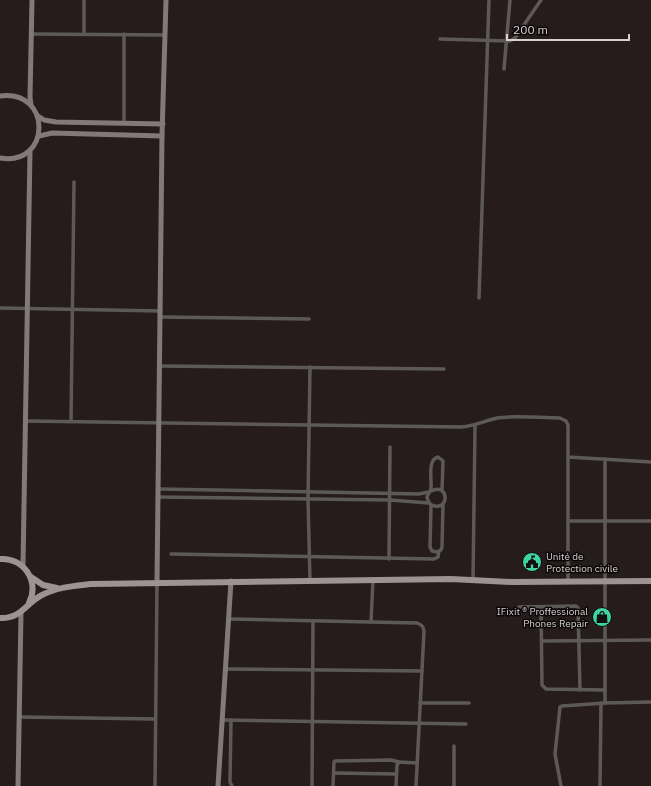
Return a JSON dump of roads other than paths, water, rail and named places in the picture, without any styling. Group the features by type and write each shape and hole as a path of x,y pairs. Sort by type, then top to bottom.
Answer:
{"main road":[{"path":"0,559 11,560 23,566 33,579 43,585 60,588"},
{"path":"27,606 31,599 33,590 29,574"},
{"path":"0,618 8,618 21,612 42,594 60,588 91,584 444,579 512,582 651,581"}],"street":[{"path":"31,105 32,0"},
{"path":"84,0 84,34"},
{"path":"154,786 160,423 162,136 166,0"},
{"path":"479,298 489,0"},
{"path":"504,69 510,0"},
{"path":"440,39 506,42 512,40 542,0"},
{"path":"31,34 165,35"},
{"path":"124,34 124,123"},
{"path":"0,96 17,96 25,100 31,105 38,116 40,129 39,136 30,150 15,158 0,158"},
{"path":"38,116 44,120 56,122 163,124"},
{"path":"39,136 52,133 162,136"},
{"path":"23,566 30,150"},
{"path":"71,422 74,182"},
{"path":"0,308 72,309 309,320"},
{"path":"160,366 444,369"},
{"path":"310,367 308,492 310,581"},
{"path":"26,421 453,427 475,426 503,418 563,419 568,425 568,581"},
{"path":"473,580 475,426"},
{"path":"390,447 390,559"},
{"path":"171,554 434,559 438,557 439,551 442,547 443,504 445,499 442,491 443,461 438,457 432,462 430,491 427,497 430,504 430,547 434,552 439,551"},
{"path":"568,457 651,462"},
{"path":"600,786 603,703 605,690 605,459"},
{"path":"159,489 390,494 419,494 437,489 442,491"},
{"path":"220,491 220,499"},
{"path":"159,497 220,499 390,500 430,504 437,507 443,504"},
{"path":"568,521 651,521"},
{"path":"372,622 373,580"},
{"path":"218,786 231,581"},
{"path":"519,607 576,606 578,608 580,690"},
{"path":"541,607 543,688 605,690"},
{"path":"18,786 21,612"},
{"path":"229,619 417,623 422,625 424,632 416,786"},
{"path":"312,786 313,621"},
{"path":"542,641 651,640"},
{"path":"226,669 422,671"},
{"path":"561,786 555,754 559,709 562,706 651,702"},
{"path":"420,703 469,703"},
{"path":"19,717 155,719"},
{"path":"223,720 466,724"},
{"path":"231,720 230,782 232,786"},
{"path":"454,746 454,786"},
{"path":"333,786 334,762 337,760 391,760 417,763"},
{"path":"396,786 397,764 399,762"},
{"path":"334,773 396,774"}],"place":[{"name":"Unité de Protection civile","path":"532,562"},
{"name":"IFixit ® Proffessional Phones Repair","path":"602,617"}]}
